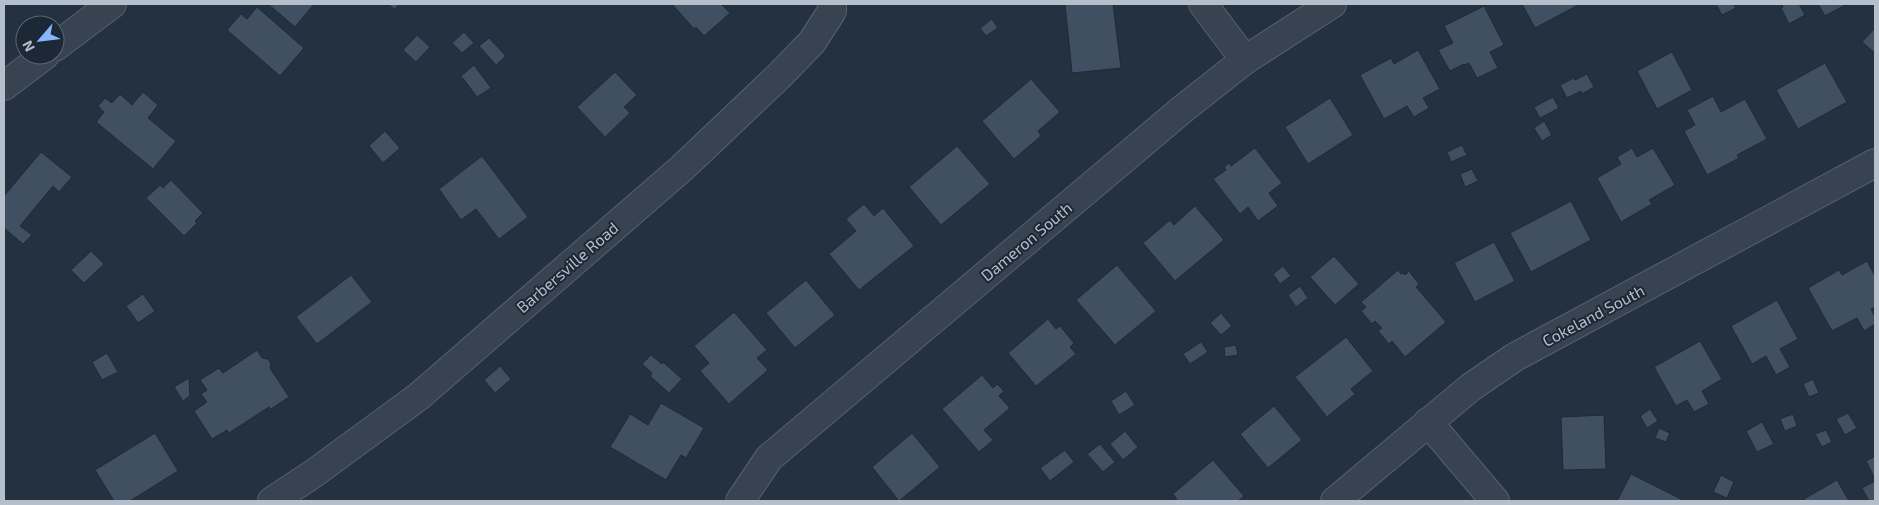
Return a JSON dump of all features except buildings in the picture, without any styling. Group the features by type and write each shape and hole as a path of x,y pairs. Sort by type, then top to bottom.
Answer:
{"street":[{"path":"65,39 112,4"},
{"name":"Barbersville Road","path":"272,501 313,474 418,397 682,168 812,42 832,11 832,4"},
{"path":"1204,4 1245,60"},
{"name":"Dameron South","path":"740,501 769,458 1176,115 1245,60 1332,4"},
{"path":"4,86 32,65"},
{"name":"Cokeland South","path":"1335,501 1470,387 1515,357 1875,163"},
{"path":"1428,422 1495,501"}]}
